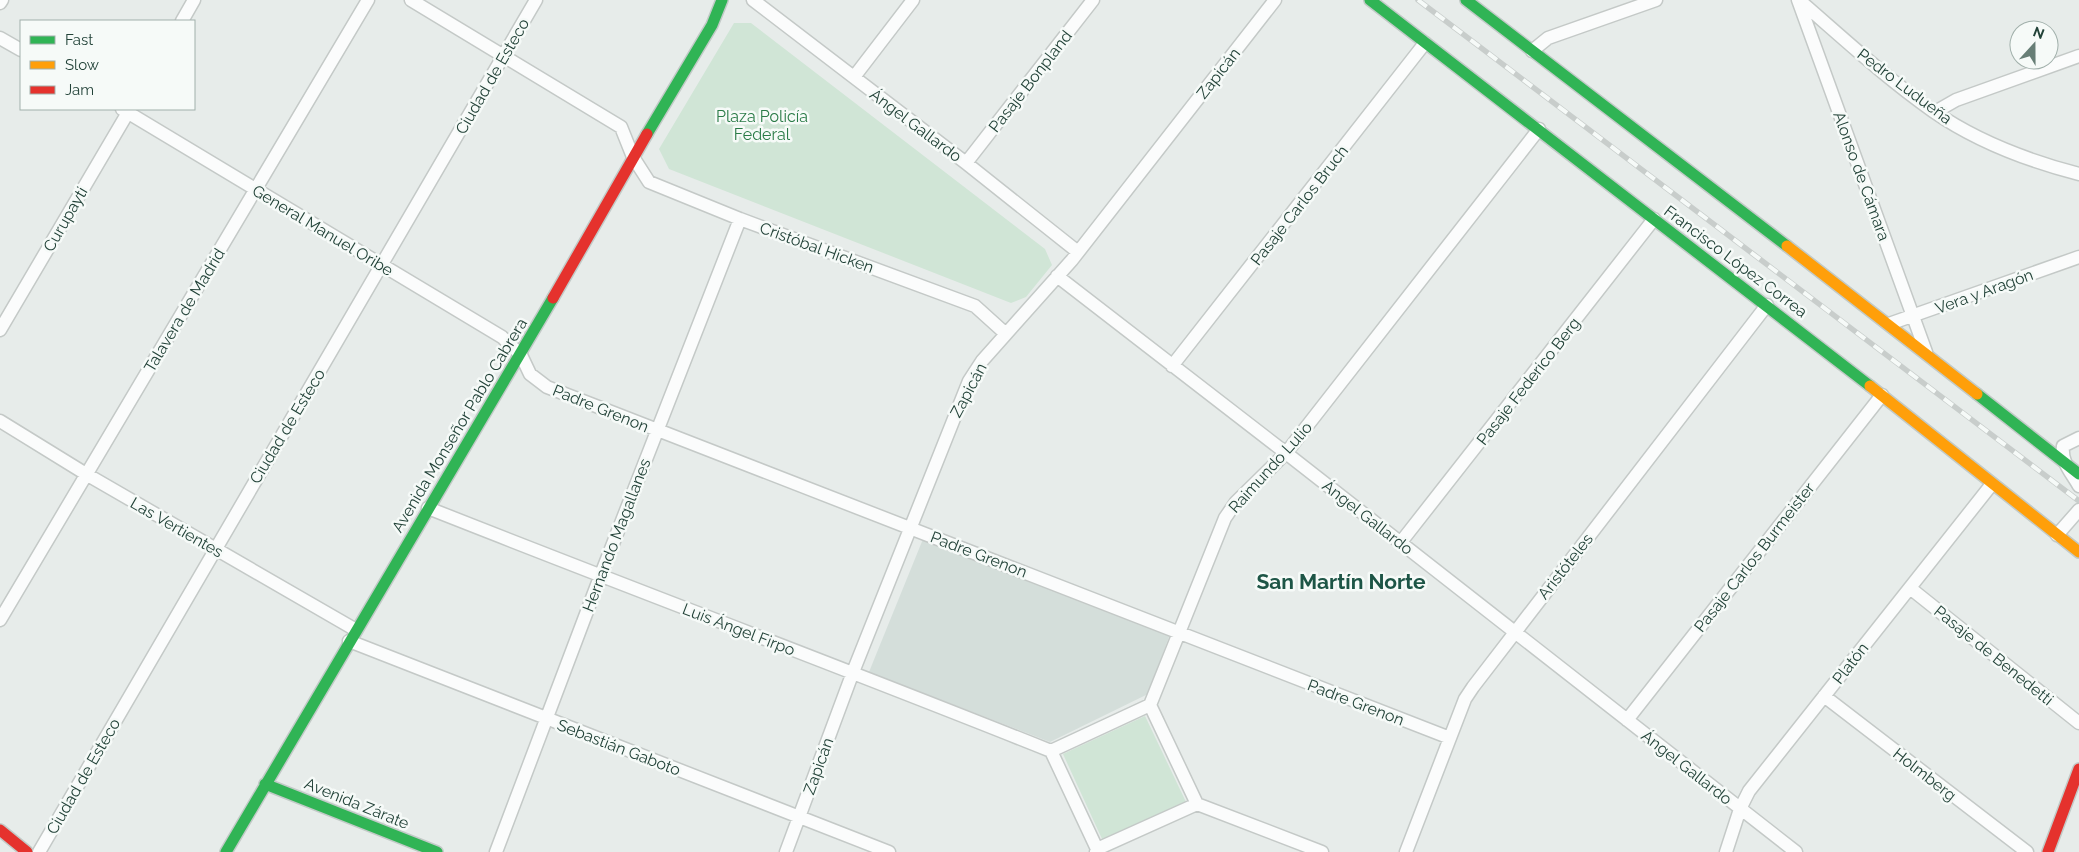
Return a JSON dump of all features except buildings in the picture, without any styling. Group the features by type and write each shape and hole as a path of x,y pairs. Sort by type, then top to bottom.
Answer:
{"main road":[{"name":"Avenida Monseñor Pablo Cabrera","path":"718,14 722,0"},
{"name":"Avenida Monseñor Pablo Cabrera","path":"226,852 352,635 521,356 633,157 718,14 732,0"},
{"name":"Francisco López Correa","path":"1370,0 1767,305 2079,552"},
{"path":"1466,0 1926,352 2079,474"},
{"path":"2048,852 2079,769"},
{"name":"Avenida Zárate","path":"265,784 437,852"},
{"path":"0,830 27,852"}],"street":[{"path":"183,20 194,0"},
{"name":"Talavera de Madrid","path":"0,620 368,0"},
{"name":"Cristóbal Hicken","path":"411,0 621,127 633,157 649,182 740,219 975,306 1006,334"},
{"name":"Ciudad de Esteco","path":"39,852 536,0"},
{"name":"Ángel Gallardo","path":"753,0 966,163 1078,252"},
{"path":"854,77 913,0"},
{"name":"Pasaje Bonpland","path":"966,163 1094,0"},
{"name":"Zapicán","path":"786,852 853,672 969,381 982,361 1078,252 1275,0"},
{"path":"1532,51 1548,38 1656,0"},
{"name":"Pedro Ludueña","path":"1799,0 1892,80 1935,112 1997,146 2025,158 2079,174"},
{"name":"Alonso de Cámara","path":"1799,0 1926,352"},
{"path":"0,38 20,49"},
{"name":"Pasaje Carlos Bruch","path":"1172,366 1425,43"},
{"path":"1935,112 1956,100 2079,56"},
{"name":"General Manuel Oribe","path":"127,110 256,190 502,337 521,356"},
{"name":"Curupayti","path":"0,330 127,110"},
{"name":"Raimundo Lulio","path":"1150,705 1225,518 1236,502 1286,453 1539,129"},
{"name":"Hernando Magallanes","path":"496,852 600,576 740,219"},
{"name":"Pasaje Federico Berg","path":"1401,542 1654,219"},
{"name":"Vera y Aragón","path":"1889,324 2079,257"},
{"name":"Ángel Gallardo","path":"1057,276 1401,542 1796,852"},
{"name":"Aristóteles","path":"1406,852 1465,699 1514,632 1767,305"},
{"name":"Padre Grenon","path":"521,356 530,374 547,387 1450,738"},
{"name":"Pasaje Carlos Burmeister","path":"1627,720 1882,395"},
{"name":"Las Vertientes","path":"0,421 86,474 215,549 352,635"},
{"path":"2079,438 2063,446 2064,461 2079,486"},
{"name":"Platón","path":"1726,852 1740,809 1749,791 1992,484"},
{"name":"Luis Ángel Firpo","path":"428,508 600,576 853,672 1051,751"},
{"path":"2057,535 2079,510"},
{"name":"Pasaje de Benedetti","path":"1910,588 2079,723"},
{"name":"Sebastián Gaboto","path":"352,635 546,719 889,852"},
{"name":"Holmberg","path":"1824,696 2027,852"},
{"path":"1197,804 1097,851 1051,751 1150,705 1197,804 1322,852"}],"shaded area":[{"path":"923,539 1170,634 1148,694 1050,742 869,672"}],"green space":[{"name":"Plaza Policía Federal","path":"734,23 751,23 1045,249 1052,265 1026,297 1011,303 669,169 659,149"},
{"path":"1145,716 1186,802 1103,841 1063,754"}],"railway":[{"path":"1418,0 2079,501"}],"traffic: fast":[{"path":"647,134 712,25 722,0"},
{"path":"1370,0 1870,386"},
{"path":"1466,0 1787,246"},
{"path":"226,852 553,298"},
{"path":"1977,394 2079,474"},
{"path":"265,784 437,852"}],"traffic: slow":[{"path":"1787,246 1977,394"},
{"path":"1870,386 2079,552"}],"traffic: jam":[{"path":"553,298 647,134"},
{"path":"2048,852 2079,769"},
{"path":"0,830 27,852"}],"district":[{"name":"San Martín Norte","path":"1341,582"}]}
